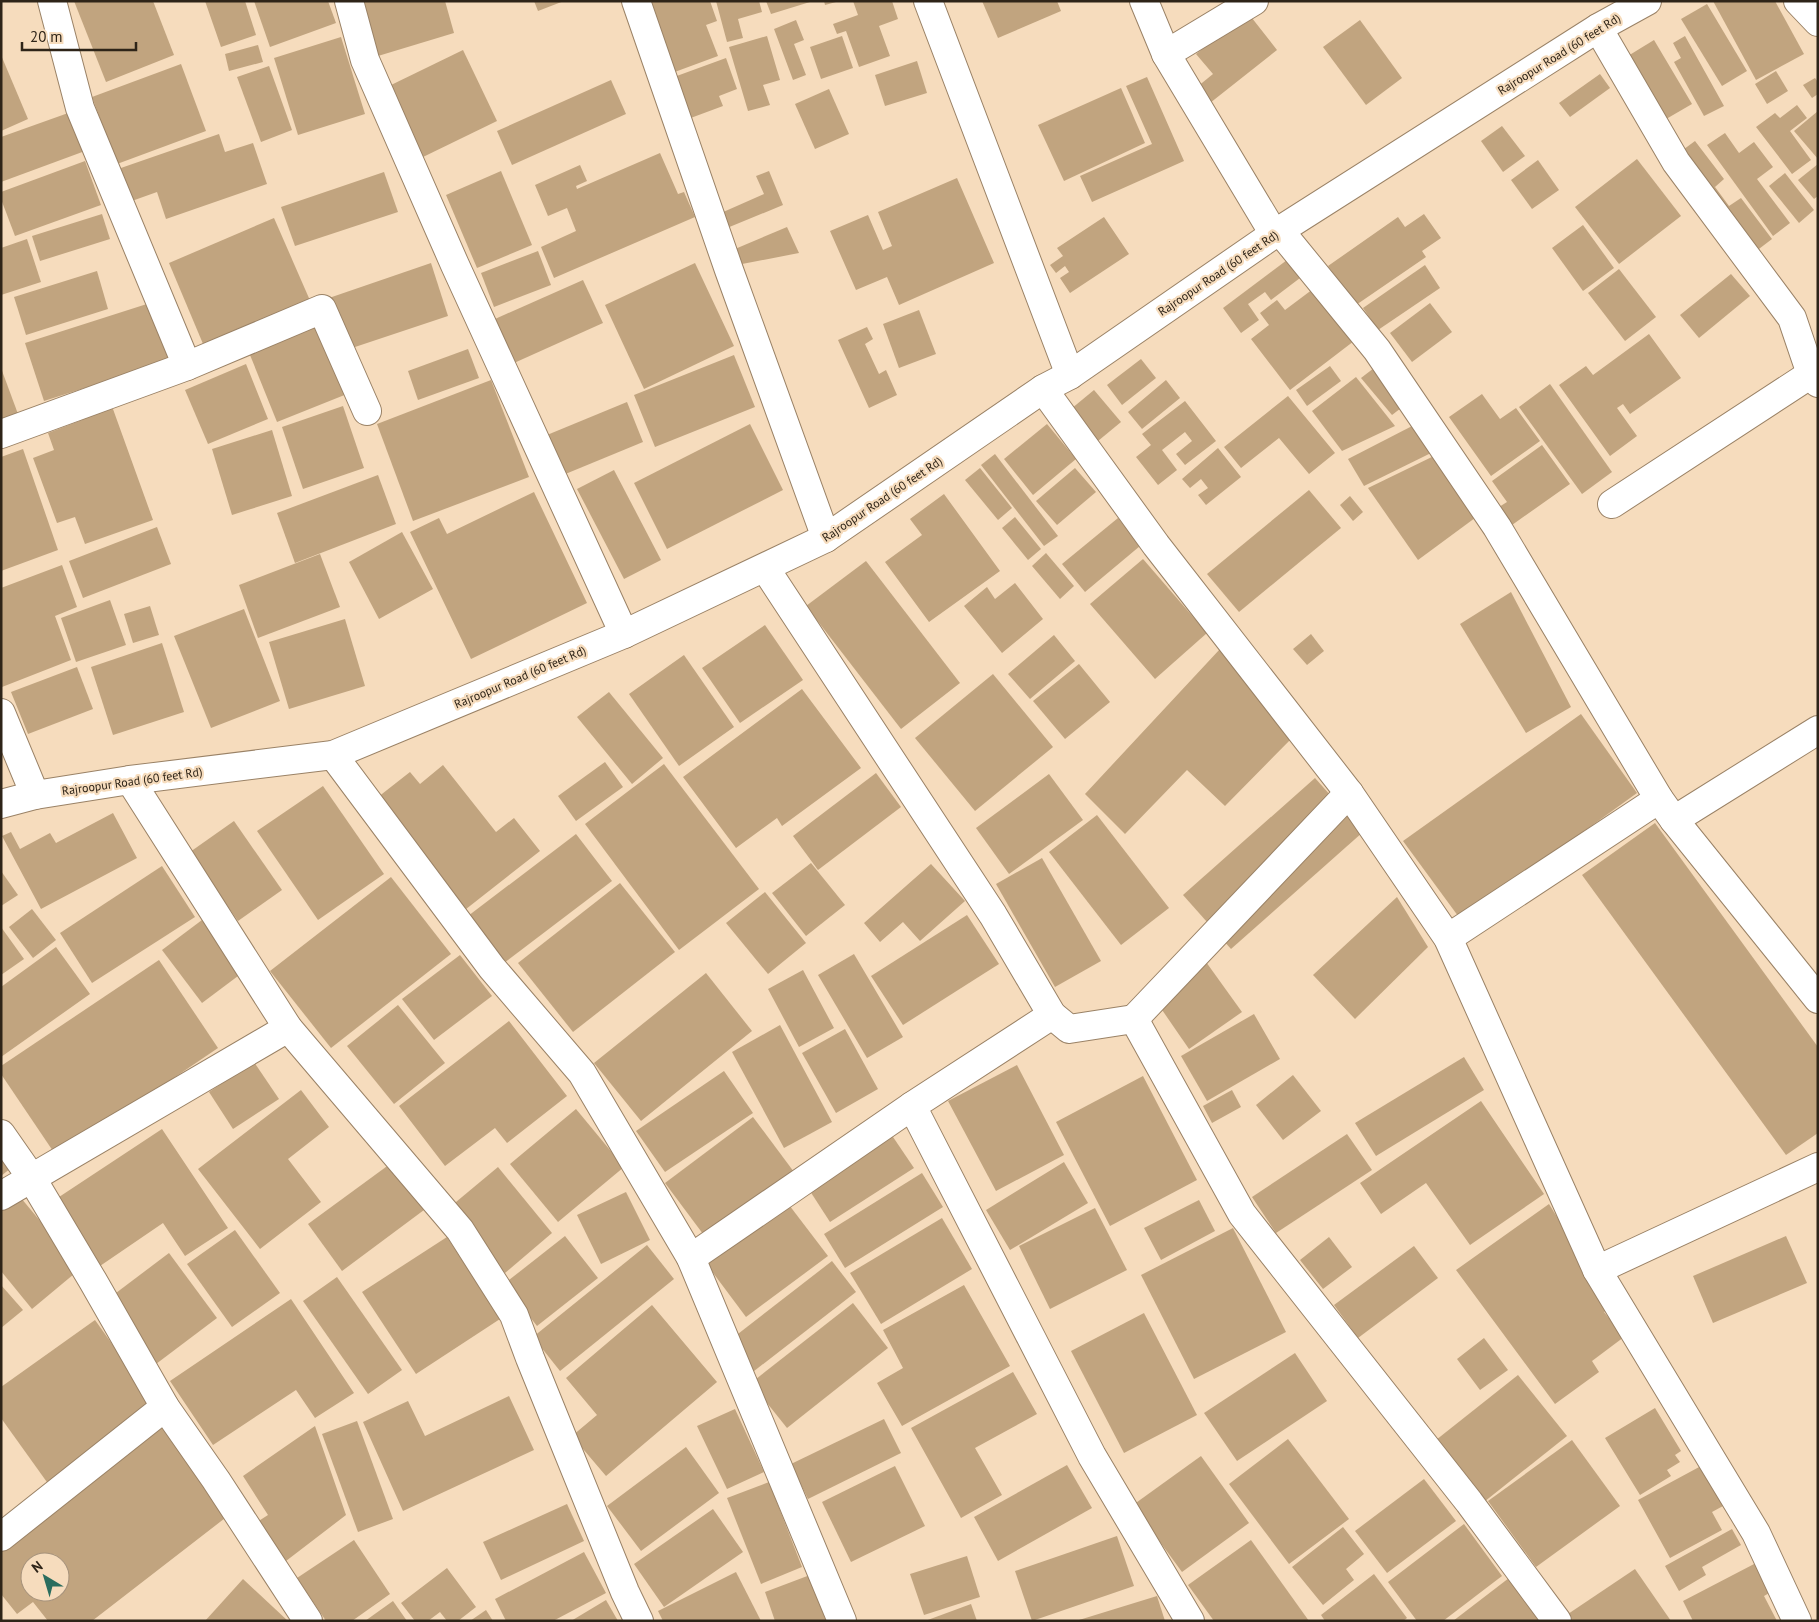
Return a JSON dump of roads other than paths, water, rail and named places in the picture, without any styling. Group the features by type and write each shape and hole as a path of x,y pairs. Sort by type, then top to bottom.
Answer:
{"street":[{"path":"52,1 80,108 187,366"},
{"path":"349,1 365,60 455,265 624,634"},
{"path":"636,1 729,270 826,538"},
{"path":"928,1 1070,375"},
{"path":"1144,1 1166,54 1277,232 1377,350 1497,527 1667,810 1818,999"},
{"path":"1166,54 1254,1"},
{"name":"Rajroopur Road (60 feet Rd)","path":"1,804 35,795 130,780 333,755 624,634 765,568 826,538 1043,389 1070,375 1277,232 1598,28 1647,1"},
{"path":"1798,1 1818,22"},
{"path":"1598,28 1676,162 1792,318 1815,379 1612,504"},
{"path":"1,434 187,366 322,309 367,411"},
{"path":"1043,389 1156,545 1349,793 1448,938 1597,1270 1756,1533 1796,1621"},
{"path":"765,568 993,915 1052,1015 1069,1029 1134,1019 1349,793"},
{"path":"1,712 35,795"},
{"path":"1448,938 1667,810 1818,730"},
{"path":"333,755 492,968 582,1074 691,1258 842,1621"},
{"path":"130,780 288,1028 460,1230 514,1315 625,1592 640,1621"},
{"path":"691,1258 912,1106 1052,1015"},
{"path":"1134,1019 1242,1214 1470,1502 1557,1621"},
{"path":"1,1196 288,1028"},
{"path":"912,1106 1092,1456 1190,1621"},
{"path":"1,1134 31,1178 165,1407 216,1480 308,1621"},
{"path":"1597,1270 1818,1167"},
{"path":"1,1537 165,1407"}]}
